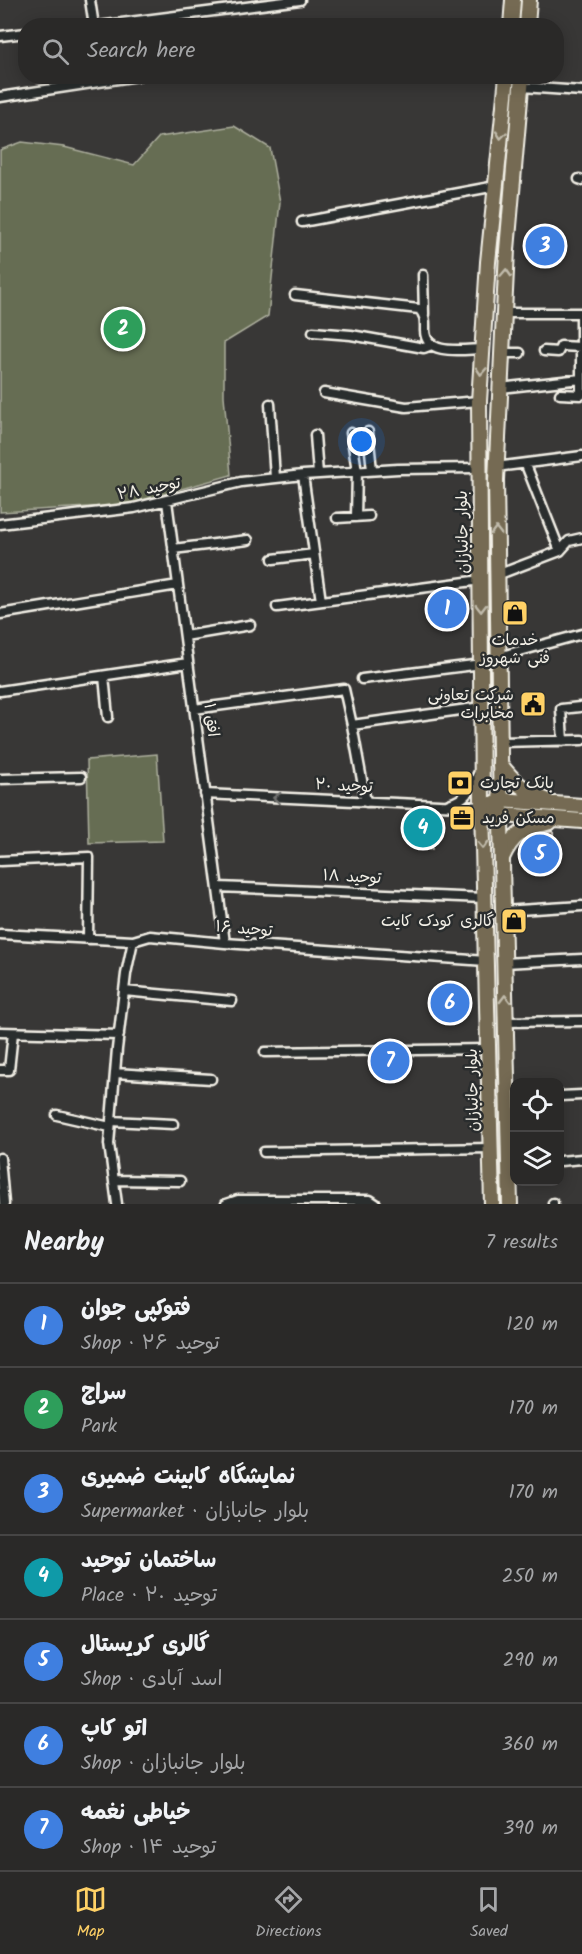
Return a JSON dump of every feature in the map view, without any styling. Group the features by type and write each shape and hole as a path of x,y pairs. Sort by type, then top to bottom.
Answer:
{"main road":[{"path":"512,18 513,0"},
{"path":"528,18 529,0"},
{"name":"بلوار جانبازان","path":"492,1204 482,807 478,468 479,401 488,262 506,84"},
{"name":"بلوار جانبازان","path":"510,1084 501,858 496,468 507,250 522,84"},
{"path":"500,764 513,781 524,790 559,805"},
{"path":"482,807 500,800 582,806"},
{"path":"482,807 501,815 582,821"},
{"path":"501,858 508,844 517,835 531,827 558,819"},
{"name":"بلوار جانبازان","path":"510,1204 511,1132"}],"street":[{"path":"90,0 94,18"},
{"path":"159,18 300,0"},
{"path":"0,36 18,34"},
{"path":"0,97 76,84"},
{"path":"535,84 582,91"},
{"path":"302,222 496,186"},
{"path":"423,275 423,314 426,336 432,345 442,350 483,349"},
{"path":"295,295 419,309 423,314"},
{"path":"504,312 582,313 581,395 560,394"},
{"path":"313,332 351,335 424,348 432,345"},
{"path":"544,351 558,352 561,346 581,347"},
{"path":"502,353 520,353"},
{"path":"500,388 581,379"},
{"path":"324,393 406,407 479,401"},
{"path":"270,404 275,478"},
{"path":"368,432 372,470"},
{"path":"351,433 357,471 357,517"},
{"path":"315,435 318,474"},
{"path":"496,468 582,456"},
{"path":"526,465 560,551"},
{"name":"توحید ۲۸","path":"0,524 134,508 241,482 275,478 372,470 478,468"},
{"path":"303,475 321,601"},
{"name":"افق ۱","path":"167,501 225,943"},
{"path":"337,518 369,516"},
{"path":"497,575 560,551 569,541 582,538"},
{"path":"173,549 248,540"},
{"path":"273,559 314,554"},
{"path":"277,607 481,580"},
{"path":"0,614 178,585"},
{"path":"185,636 250,626"},
{"path":"498,657 582,634"},
{"path":"0,691 188,663"},
{"path":"362,679 482,664"},
{"path":"104,676 108,717"},
{"path":"194,709 344,689 366,802"},
{"path":"352,725 482,707"},
{"path":"563,741 561,709 580,707"},
{"path":"500,742 582,740"},
{"path":"442,806 461,800 472,790 482,765"},
{"path":"0,779 81,777"},
{"name":"توحید ۲۰","path":"205,794 482,807"},
{"path":"0,861 89,857 88,939"},
{"name":"توحید ۱۸","path":"218,886 484,898"},
{"path":"503,911 582,906"},
{"name":"توحید ۱۶","path":"0,934 133,941 150,936 486,961"},
{"path":"117,1204 109,1144 118,1035 133,941"},
{"path":"504,963 582,959"},
{"path":"124,991 232,1001"},
{"path":"506,1022 582,1021"},
{"path":"0,1032 118,1035"},
{"path":"0,1070 9,1070 12,1033"},
{"path":"266,1052 488,1049"},
{"path":"115,1073 211,1078"},
{"path":"564,1096 582,1095"},
{"path":"57,1115 111,1124 173,1124"},
{"path":"264,1152 491,1148"},
{"path":"0,1158 4,1204"},
{"path":"564,1161 582,1160"},
{"path":"114,1180 180,1181"},
{"path":"227,1204 238,1200 359,1200 374,1201 376,1204"}],"green space":[{"path":"234,126 270,148 280,202 268,316 224,343 224,396 231,475 124,505 0,512 0,150 22,142 64,147 134,165 159,137"},
{"path":"157,754 163,841 89,843 87,760"}],"building":[{"path":"415,810 434,811 432,849 413,848"},
{"path":"553,831 555,865 529,867 523,843"}],"place":[{"name":"نمایشگاه کابینت ضمیری","path":"545,246"},
{"name":"سراج","path":"123,329"},
{"name":"فتوکپی جوان","path":"447,609"},
{"name":"خدمات فنی شهروز","path":"515,613"},
{"name":"شرکت تعاونی مخابرات","path":"533,704"},
{"name":"بانک تجارت","path":"460,783"},
{"name":"مسکن فرید","path":"462,818"},
{"name":"ساختمان توحید","path":"423,828"},
{"name":"گالری کریستال","path":"540,854"},
{"name":"گالری کودک کایت","path":"514,921"},
{"name":"اتو کاپ","path":"450,1003"},
{"name":"خیاطی نغمه","path":"390,1061"}]}
